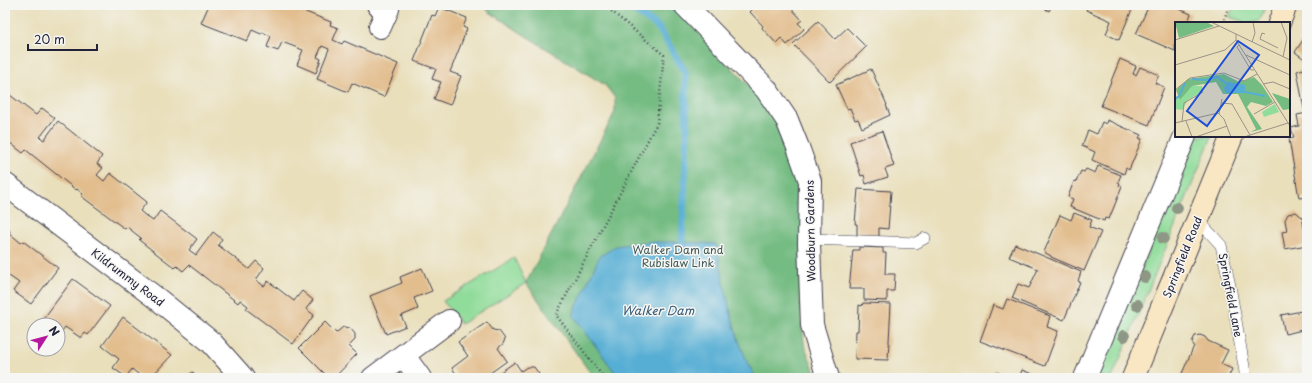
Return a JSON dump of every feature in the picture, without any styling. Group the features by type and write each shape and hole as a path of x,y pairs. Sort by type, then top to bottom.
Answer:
{"street":[{"path":"378,5 388,9 380,27"},
{"name":"Woodburn Gardens","path":"686,5 766,89 787,120 799,150 810,181 812,325 828,378"},
{"path":"1279,22 1286,5"},
{"path":"1085,378 1185,137"},
{"name":"Springfield Road","path":"1132,378 1232,137"},
{"name":"Kildrummy Road","path":"5,184 160,301 211,342 244,378"},
{"path":"373,378 449,321"},
{"path":"404,356 420,378"}],"lane":[{"name":"Springfield Lane","path":"1198,220 1221,245 1230,286 1246,378"},
{"path":"810,239 916,243 925,238"}],"path":[{"path":"604,5 664,55 657,123 556,315 604,378"},
{"path":"1223,22 1229,5"}],"green space":[{"name":"Walker Dam and Rubislaw Link","path":"483,5 672,5 759,96 782,130 802,189 800,300 804,344 817,378 594,378 526,283 615,112 615,98 605,85 526,36 488,11"},
{"path":"1234,5 1266,5 1261,18 1257,22 1245,22 1229,17"},
{"path":"1196,137 1212,137 1112,378 1096,378"},
{"path":"514,258 526,283 461,324 443,301"}],"water":[{"name":"Walker Dam","path":"645,242 716,244 735,330 748,363 756,378 619,378 573,315 599,257 616,246"}],"building":[{"path":"209,5 288,5 331,22 330,25 338,28 333,40 342,44 344,41 398,64 384,97 352,83 348,92 317,79 329,49 322,46 317,57 321,59 316,73 297,65 303,50 282,42 278,51 267,47 271,36 262,32 261,34 252,30 247,41 201,23"},
{"path":"757,5 788,5 802,20 798,23 804,29 787,45 781,38 776,43 750,12"},
{"path":"1039,5 1052,5 1049,11"},
{"path":"1088,5 1134,5 1119,40 1106,34 1111,21 1086,10"},
{"path":"1149,5 1170,5 1191,14 1187,22 1175,22 1175,51 1136,34"},
{"path":"439,7 467,18 463,27 467,29 450,72 461,76 450,105 434,99 441,82 432,79 436,69 414,61 432,15 435,16"},
{"path":"818,21 835,39 847,28 866,47 830,82 793,44"},
{"path":"1307,34 1307,61 1295,52"},
{"path":"1120,59 1136,66 1133,74 1136,75 1140,67 1159,75 1155,83 1164,87 1149,125 1101,106"},
{"path":"1307,68 1307,108 1304,109 1297,71"},
{"path":"871,69 890,115 862,128 858,119 855,120 850,108 847,109 836,85"},
{"path":"10,95 36,115 42,108 55,118 40,137 44,140 58,121 102,156 97,164 103,168 97,175 104,181 110,173 147,202 140,211 146,216 153,221 160,211 197,239 189,250 196,255 213,232 222,239 218,245 249,269 256,261 264,268 256,280 264,286 268,281 294,301 302,291 313,300 306,309 314,315 293,344 246,309 248,306 240,300 238,303 189,265 183,271 177,266 175,268 139,240 141,238 127,227 125,229 81,196 83,194 26,150 23,153 5,139 5,102"},
{"path":"1307,113 1307,197 1299,198 1289,139 1294,138 1291,128 1299,126 1297,115"},
{"path":"1107,120 1141,135 1139,138 1142,139 1129,170 1126,168 1124,174 1092,160 1095,152 1082,146 1088,130 1097,134 1102,122 1106,124"},
{"path":"882,131 894,166 885,169 888,177 866,184 864,175 861,176 850,142"},
{"path":"1098,166 1121,175 1118,182 1120,183 1119,186 1122,187 1109,219 1105,218 1104,221 1070,207 1073,199 1068,197 1074,181 1076,182 1081,171 1084,172 1086,169 1095,173"},
{"path":"858,189 891,191 888,229 879,228 879,237 857,236 857,224 855,224"},
{"path":"1296,212 1302,217 1304,228 1307,228 1307,245 1285,249 1282,232 1287,231 1285,220 1288,214"},
{"path":"1074,213 1092,220 1089,227 1101,232 1084,271 1051,257 1044,252 1060,215 1071,220"},
{"path":"5,227 10,231 9,233 21,243 23,241 58,268 31,304 13,291 19,283 5,273"},
{"path":"1015,244 1081,272 1078,281 1080,282 1064,320 1012,298 1018,284 1029,288 1038,269 1009,257"},
{"path":"859,247 883,248 883,253 886,253 885,274 895,274 894,291 887,291 887,301 864,300 864,289 849,289 853,250 859,250"},
{"path":"422,268 432,291 414,298 418,309 401,316 406,326 386,334 370,296 402,283 400,277"},
{"path":"1307,272 1307,285 1306,285 1304,273"},
{"path":"73,279 110,306 88,335 85,333 81,338 66,328 66,317 45,317"},
{"path":"1007,299 1050,316 1047,327 1058,331 1045,366 980,341 993,305 1003,309"},
{"path":"863,303 891,304 888,360 855,359 859,305 862,306"},
{"path":"1307,310 1307,329 1285,334 1281,315"},
{"path":"123,317 172,355 150,378 143,378 132,369 126,377 113,368 119,359 102,346"},
{"path":"325,322 336,333 343,327 350,328 355,334 355,340 349,346 357,354 334,378 329,378 299,348"},
{"path":"487,322 493,330 499,331 505,339 503,344 498,348 507,361 483,378 459,378 452,368 468,356 458,342"},
{"path":"1200,335 1205,337 1208,341 1228,350 1221,364 1232,369 1228,378 1180,378 1194,346 1192,342 1195,336"},
{"path":"515,362 521,371 527,367 534,367 539,374 539,377 492,378"},
{"path":"1022,370 1042,378 1019,378"},
{"path":"193,372 197,378 183,378"},
{"path":"997,372 1011,378 992,378 994,373 996,374"}],"waterway":[{"path":"626,5 658,27 685,72 687,136 682,242"}]}
